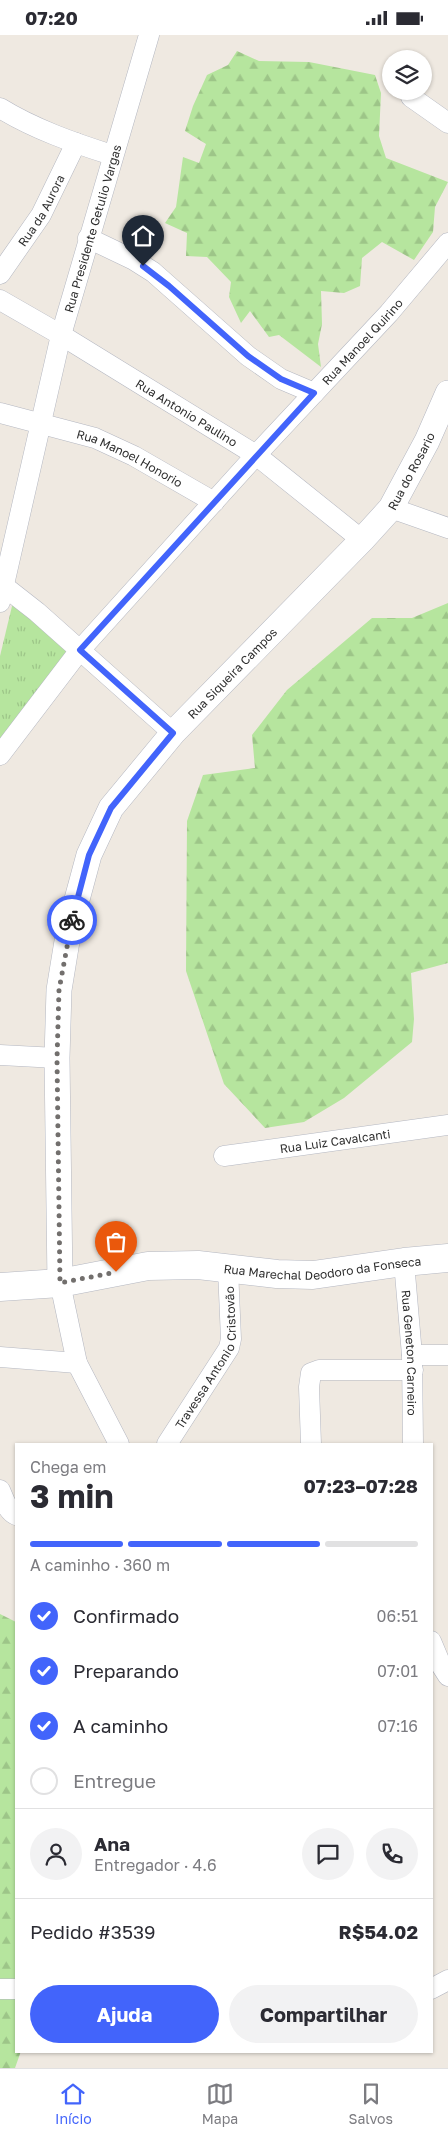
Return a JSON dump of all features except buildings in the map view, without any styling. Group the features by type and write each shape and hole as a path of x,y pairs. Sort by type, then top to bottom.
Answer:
{"main road":[{"name":"Rua Marechal Deodoro da Fonseca","path":"0,1287 60,1283 148,1266 198,1265 277,1274 313,1275 404,1262 448,1258"}],"street":[{"name":"Rua Presidente Getulio Vargas","path":"1,590 61,335 112,155 149,35"},
{"path":"415,100 448,123"},
{"path":"0,108 27,123 112,155"},
{"name":"Rua da Aurora","path":"0,274 41,215 76,143"},
{"path":"88,238 134,260 153,272 248,356 281,379 314,393"},
{"name":"Rua Manoel Quirino","path":"0,755 80,650 256,455 389,313 448,243"},
{"name":"Rua Antonio Paulino","path":"0,300 61,335 256,455 362,540"},
{"name":"Rua do Rosario","path":"362,540 391,508 427,441 448,393"},
{"name":"Rua Manoel Honorio","path":"0,413 95,438 134,456 214,502"},
{"path":"391,508 448,528"},
{"name":"Rua Siqueira Campos","path":"60,1283 57,1059 59,990 69,929 89,855 111,808 173,733 362,540"},
{"path":"1,590 80,650 173,733"},
{"path":"0,1055 57,1059"},
{"name":"Rua Luiz Cavalcanti","path":"224,1156 448,1125"},
{"name":"Rua Geneton Carneiro","path":"404,1262 413,1363 413,1443"},
{"name":"Travessa Antonio Cristovão","path":"168,1443 229,1348 231,1339 228,1269"},
{"path":"60,1283 77,1363 118,1443"},
{"path":"311,1443 309,1387 311,1373 319,1370 413,1363 448,1355"},
{"path":"0,1357 77,1363"},
{"path":"0,1490 7,1506 15,1514"},
{"path":"433,1647 440,1670"},
{"path":"433,1988 448,1980"},
{"path":"0,1989 15,1989"}],"green space":[{"path":"237,51 259,61 309,62 375,75 381,93 379,136 386,158 448,182 435,207 433,232 414,260 382,242 362,258 360,286 344,293 321,291 322,324 318,344 321,367 279,335 269,337 250,311 241,323 229,297 231,282 207,257 186,256 187,233 165,223 176,207 183,157 199,163 206,144 185,131 193,106 207,75 228,65"},
{"path":"13,602 69,654 0,742 0,656"},
{"path":"448,603 448,963 411,973 414,1019 412,1042 344,1098 304,1122 265,1128 224,1084 186,971 187,821 203,775 255,768 252,735 287,690 372,618 412,618"},
{"path":"0,1614 15,1622 15,2053 20,2053 15,2068 0,2068"}],"way so far":[{"path":"72,920 59,990 57,1059 60,1283 116,1272"}],"route":[{"path":"72,920 89,855 111,808 173,733 80,650 314,393 281,379 248,356 153,272 143,266"}]}
